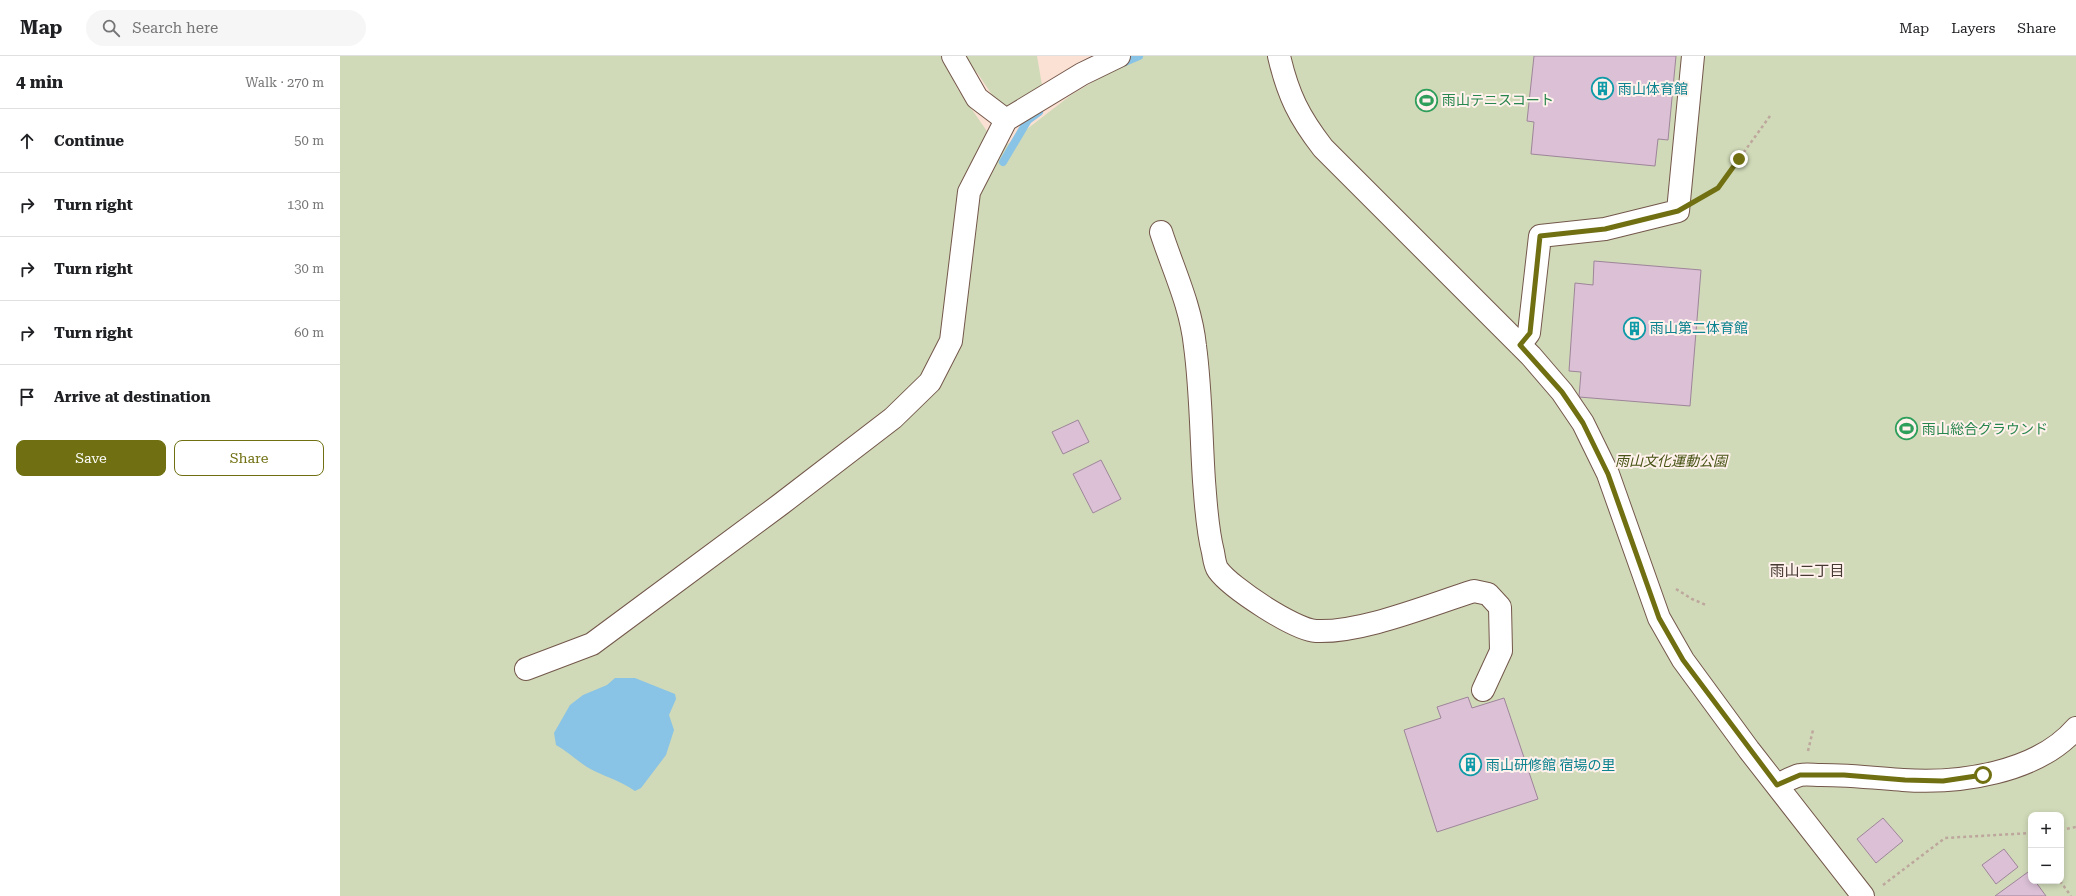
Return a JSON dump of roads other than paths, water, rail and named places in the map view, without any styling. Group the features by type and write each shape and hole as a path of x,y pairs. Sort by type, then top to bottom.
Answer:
{"street":[{"path":"953,56 977,98 1006,120"},
{"path":"526,669 592,644 781,504 887,423 930,382 950,341 968,192 1006,120 1082,74 1120,56"},
{"path":"1279,56 1294,106 1306,126 1323,148 1520,345 1562,392 1583,423 1608,474 1659,618 1683,660 1777,785 1872,891"},
{"path":"1520,345 1530,333 1540,236 1605,229 1678,211 1693,56"},
{"path":"1161,232 1190,314 1195,346 1206,513 1210,543 1217,570 1258,603 1288,621 1314,631 1341,630 1383,619 1474,591 1488,594 1500,608 1502,651 1483,690"},
{"path":"1777,785 1800,775 1844,775 1905,780 1943,781 1983,775 2019,766 2047,753 2066,740 2076,728"}],"water":[{"path":"615,678 635,678 675,694 676,699 669,715 674,730 666,755 641,788 635,791 587,767 556,745 554,733 570,705 583,695 607,685"}],"waterway":[{"path":"1120,64 1139,56"},
{"path":"1003,162 1028,120 1039,112"}],"place":[{"name":"雨山体育館","path":"1602,89"},
{"name":"雨山テニスコート","path":"1426,100"},
{"name":"雨山第二体育館","path":"1634,328"},
{"name":"雨山総合グラウンド","path":"1907,429"},
{"name":"雨山研修館 宿場の里","path":"1471,765"}],"district":[{"name":"雨山二丁目","path":"1807,571"}],"park label":[{"name":"雨山文化運動公園","path":"1671,461"}]}
